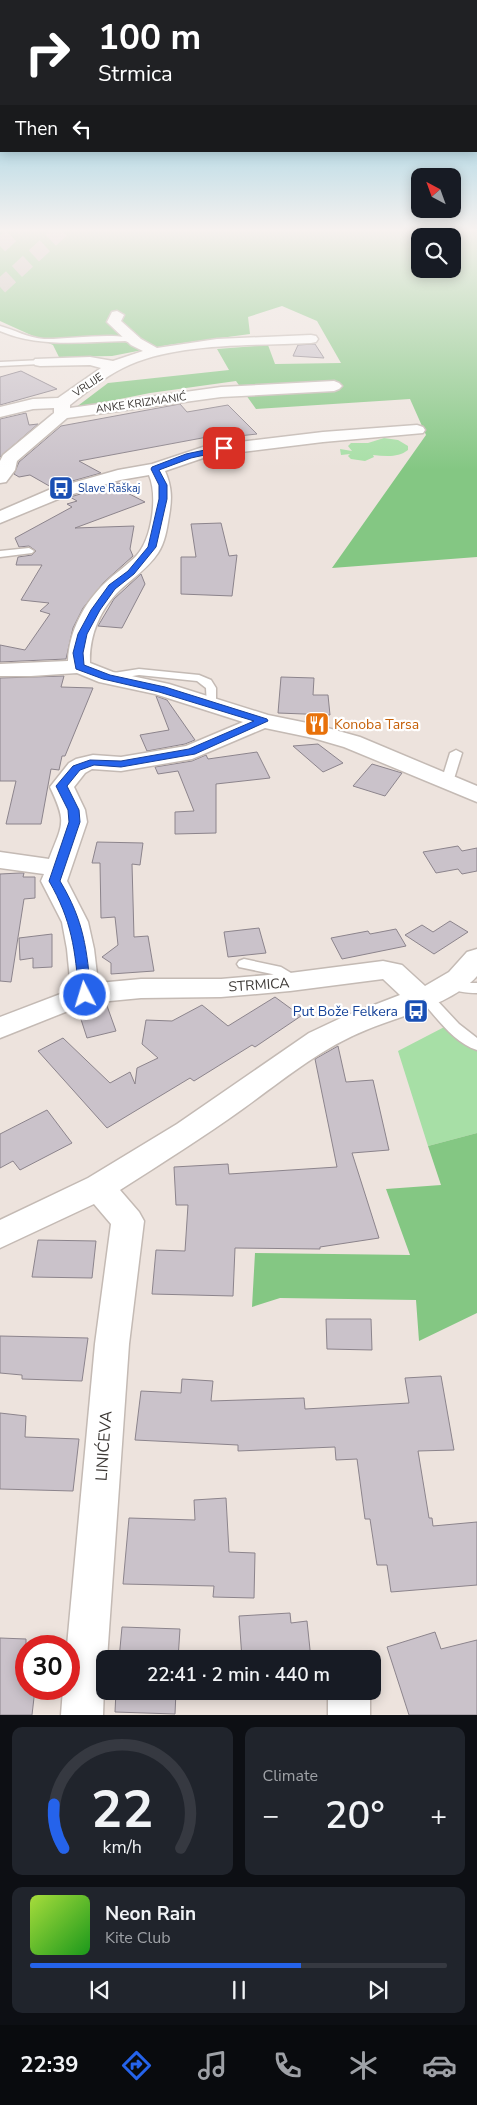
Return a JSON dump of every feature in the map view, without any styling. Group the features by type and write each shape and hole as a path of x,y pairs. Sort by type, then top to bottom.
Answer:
{"street":[{"path":"117,315 114,322 136,342 146,346 155,353"},
{"name":"VRLIJE","path":"0,478 6,470 5,459 62,408 116,366 124,362 155,353 208,345 311,338"},
{"path":"40,362 90,361 116,366"},
{"name":"ANKE KRIZMANIĆ","path":"0,412 33,404 62,408 220,392 334,386"},
{"path":"0,518 57,493 118,475 155,469 206,451 323,437 417,430"},
{"path":"79,666 78,653 82,634 95,610 112,587 131,573 152,547 163,499 163,485 155,469"},
{"path":"0,670 31,670 79,666 107,677 161,689 263,721 317,732 352,742 477,795"},
{"path":"85,995 81,948 74,922 67,903 54,881 75,822 73,810 62,786 77,768 93,762 121,764 192,752 263,721"},
{"path":"0,860 58,868"},
{"path":"0,1235 99,1187 188,1132 319,1040 353,1024 424,998 465,986 459,979 477,958"},
{"name":"STRMICA","path":"0,1028 85,995 156,987 200,989 296,982 387,970 424,998"},
{"name":"LINIĆEVA","path":"82,1715 112,1344 128,1221 99,1187"},
{"path":"349,1700 349,1715"}],"lane":[{"path":"0,328 21,337 44,341 124,339 136,342"},
{"path":"0,364 40,362"},
{"path":"0,554 29,551"},
{"path":"447,782 456,753"},
{"path":"244,964 276,970 296,982"},
{"path":"424,998 454,1028 477,1045"}],"green space":[{"path":"0,310 270,310 248,317 250,334 168,345 112,356 59,357 53,345 0,321"},
{"path":"291,310 477,310 477,557 332,568 426,435 410,399 256,409 236,381 150,393 75,408 108,383 229,370 217,349 268,345 275,364 341,363 317,321"},
{"path":"384,438 398,440 408,446 408,450 396,455 373,455 374,457 365,461 351,459 348,456 350,454 341,455 340,449 352,451 348,446 351,443 368,443"},
{"path":"452,1023 477,1044 477,1133 428,1146 398,1051"},
{"path":"477,1133 477,1313 419,1341 416,1300 280,1298 252,1307 255,1253 410,1255 386,1189 441,1185 428,1146"}],"building":[{"path":"315,344 324,358 293,356 298,345"},
{"path":"21,371 57,389 0,405 0,377"},
{"path":"180,404 187,412 228,405 257,434 220,438 218,435 79,461 101,473 51,487 30,475 19,477 14,474 19,462 61,426"},
{"path":"26,413 29,425 38,424 0,457 0,419"},
{"path":"118,483 122,485 116,487 145,502 75,528 134,526 130,549 133,556 104,582 83,608 73,628 66,659 0,662 0,645 25,650 50,614 40,611 49,603 21,600 42,565 16,565 18,557 32,555 36,551 29,546 19,547 15,538 72,507 67,504 77,501 70,497"},
{"path":"221,523 229,556 237,555 232,596 181,594 181,557 196,557 191,524"},
{"path":"141,574 145,584 122,628 98,626 114,599"},
{"path":"64,676 61,687 93,688 65,756 62,756 59,770 51,769 41,824 6,824 16,781 0,781 0,678"},
{"path":"281,677 314,678 313,695 328,695 330,715 278,713"},
{"path":"156,696 167,700 195,740 185,744 147,751 140,735 169,730"},
{"path":"318,744 343,763 323,772 293,746"},
{"path":"257,752 270,778 216,784 216,833 175,834 175,812 194,811 178,771 158,774 155,767 192,761 206,755 208,759"},
{"path":"372,764 402,773 385,796 353,786"},
{"path":"97,842 143,843 140,865 132,864 134,937 148,936 154,971 111,974 111,963 102,957 118,945 115,917 101,918 100,863 92,863"},
{"path":"458,846 462,851 477,848 477,871 462,874 458,869 436,873 423,852"},
{"path":"24,873 23,877 35,877 35,898 24,899 11,982 0,981 0,874"},
{"path":"450,921 468,932 434,954 405,935 422,925 433,932"},
{"path":"259,928 266,953 228,957 224,932"},
{"path":"396,929 406,946 342,959 331,938 368,931 370,934"},
{"path":"52,934 52,967 33,968 33,958 20,960 19,938"},
{"path":"275,997 301,1016 255,1047 252,1045 194,1081 190,1078 107,1128 38,1051 63,1038 110,1083 130,1072 135,1084 137,1068 158,1058 142,1044 146,1020 172,1021 202,1005 228,1026"},
{"path":"106,1003 116,1031 87,1038 78,1010"},
{"path":"338,1046 346,1082 373,1080 389,1150 352,1153 379,1238 320,1247 320,1249 235,1248 233,1296 152,1294 156,1250 185,1251 188,1205 176,1205 174,1167 228,1164 229,1174 337,1167 315,1059"},
{"path":"47,1110 72,1143 20,1170 13,1161 0,1168 0,1134"},
{"path":"38,1240 96,1241 92,1278 32,1277"},
{"path":"326,1319 371,1319 372,1350 327,1349"},
{"path":"0,1336 88,1338 82,1381 22,1379 22,1375 0,1373"},
{"path":"441,1376 454,1450 418,1451 429,1518 432,1518 433,1526 477,1522 477,1585 391,1592 387,1565 377,1565 370,1519 365,1519 357,1459 336,1460 335,1447 238,1451 238,1445 135,1440 141,1391 181,1393 182,1379 213,1381 211,1401 304,1398 305,1409 409,1403 405,1378"},
{"path":"0,1413 26,1416 25,1437 79,1439 73,1491 0,1489"},
{"path":"226,1498 229,1552 255,1553 254,1598 213,1597 214,1586 123,1584 129,1518 195,1520 194,1500"},
{"path":"290,1613 291,1623 307,1621 310,1650 241,1650 239,1616"},
{"path":"122,1627 180,1629 179,1650 120,1650"},
{"path":"435,1632 441,1649 477,1640 477,1715 409,1715 387,1647"},
{"path":"0,1638 15,1639 15,1700 34,1700 32,1715 0,1715"},
{"path":"116,1700 176,1700 175,1714 115,1712"}],"place":[{"name":"Slave Raškaj","path":"61,488"},
{"name":"Konoba Tarsa","path":"317,724"},
{"name":"Put Bože Felkera","path":"416,1011"}],"route":[{"path":"85,995 81,948 74,922 67,903 54,881 75,822 73,810 62,786 66,779 77,768 93,762 121,764 192,752 263,721 224,707 161,689 107,677 79,666 78,653 82,634 95,610 112,587 131,573 152,547 157,533 163,499 161,477 155,469 188,456 224,448"}]}
